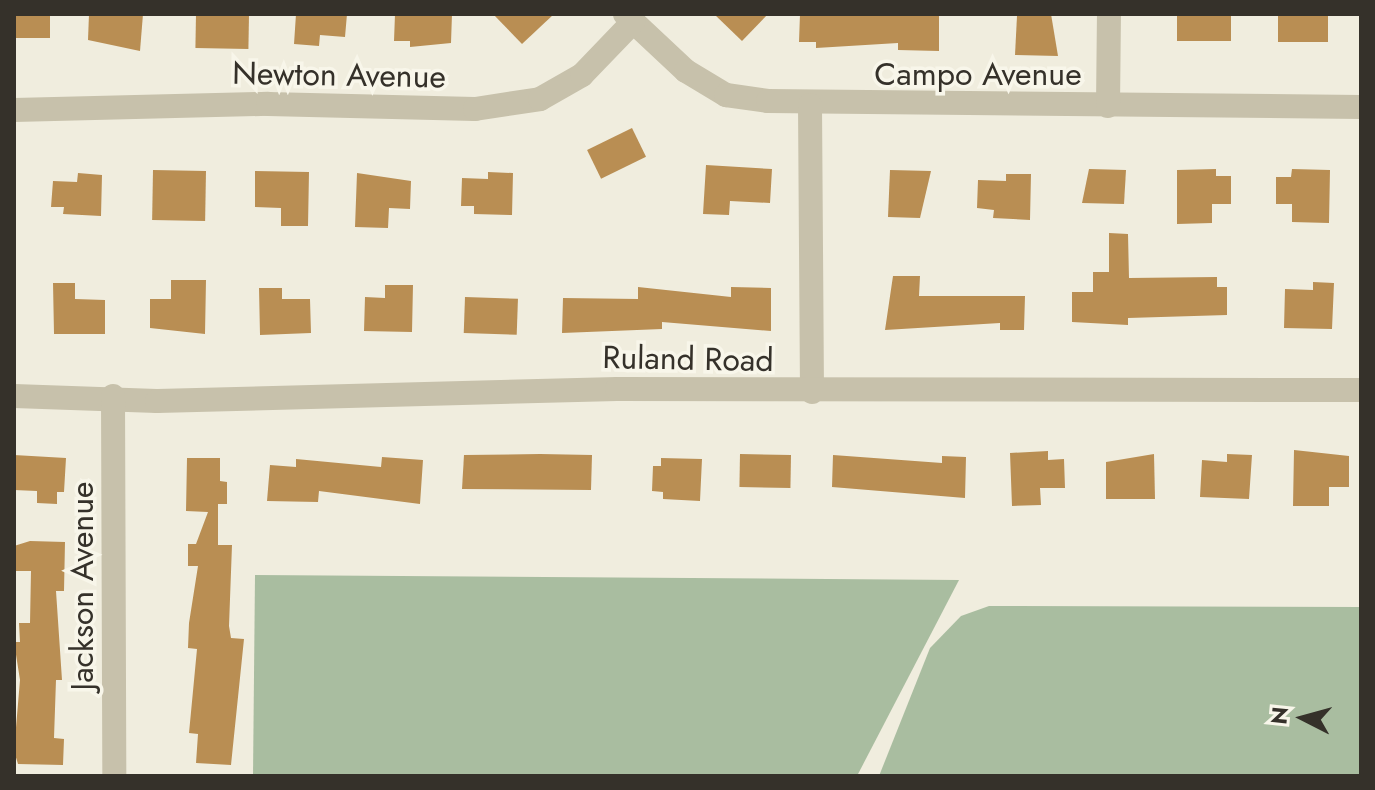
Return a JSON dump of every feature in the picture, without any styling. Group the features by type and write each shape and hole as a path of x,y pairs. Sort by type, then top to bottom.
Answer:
{"street":[{"path":"1108,106 1109,14"},
{"name":"Campo Avenue","path":"629,18 686,71 726,95 810,105 1361,107"},
{"name":"Newton Avenue","path":"14,110 268,104 475,109 540,99 582,75 629,18"},
{"path":"810,105 812,392"},
{"name":"Ruland Road","path":"14,396 113,396 157,401 617,389 812,392 1361,390"},
{"name":"Jackson Avenue","path":"113,396 114,776"}],"green space":[{"path":"255,575 959,580 857,776 253,776"},
{"path":"989,606 1361,607 1361,776 879,776 930,648 961,616"}],"building":[{"path":"14,14 50,14 50,38 14,38"},
{"path":"89,14 143,14 140,51 88,40"},
{"path":"196,14 249,15 248,49 195,48"},
{"path":"296,14 347,14 345,37 320,35 319,46 294,44"},
{"path":"395,14 452,14 451,43 410,47 410,41 394,41"},
{"path":"493,14 554,14 522,44"},
{"path":"714,14 768,14 742,41"},
{"path":"800,14 939,14 939,51 898,50 898,43 816,48 816,42 799,42"},
{"path":"1051,14 1058,56 1015,55 1017,16"},
{"path":"1177,14 1231,14 1231,41 1177,41"},
{"path":"1278,14 1328,14 1328,42 1278,42"},
{"path":"632,128 646,157 601,179 587,150"},
{"path":"706,165 772,169 770,203 730,201 729,215 703,214"},
{"path":"1089,169 1126,170 1124,204 1082,203"},
{"path":"1216,169 1216,176 1231,176 1231,204 1212,204 1212,223 1177,224 1177,170"},
{"path":"1292,169 1330,170 1329,223 1292,222 1292,204 1276,204 1276,177 1291,177"},
{"path":"153,170 206,171 205,221 152,220"},
{"path":"890,170 931,171 920,218 888,217"},
{"path":"255,171 309,172 308,226 281,226 281,208 255,207"},
{"path":"488,172 513,173 512,215 474,214 474,206 461,206 462,178 488,179"},
{"path":"78,173 102,175 101,216 63,214 64,207 51,207 53,181 77,182"},
{"path":"357,173 411,181 410,209 389,208 388,228 355,227"},
{"path":"1006,174 1031,174 1030,220 993,218 994,210 977,208 978,180 1006,181"},
{"path":"1109,233 1128,234 1129,278 1217,277 1217,287 1227,287 1227,315 1128,318 1128,325 1072,322 1072,292 1093,292 1093,272 1109,272"},
{"path":"893,276 920,276 919,296 1025,296 1024,330 1000,330 1000,323 885,330"},
{"path":"171,280 206,280 205,334 150,328 150,299 171,299"},
{"path":"1313,282 1334,283 1332,329 1284,328 1285,289 1313,290"},
{"path":"53,283 75,283 75,299 105,300 105,334 54,334"},
{"path":"385,285 413,285 412,332 364,331 365,297 385,298"},
{"path":"638,287 731,297 731,287 771,288 771,331 662,322 662,329 562,333 563,298 638,299"},
{"path":"259,288 282,288 282,299 310,299 311,333 260,335"},
{"path":"465,297 518,299 517,335 464,333"},
{"path":"1294,450 1349,456 1349,487 1329,487 1329,506 1293,506"},
{"path":"1048,451 1048,460 1064,459 1065,488 1040,488 1041,505 1012,506 1010,453"},
{"path":"740,454 791,455 790,488 739,487"},
{"path":"1154,454 1155,499 1106,499 1106,462"},
{"path":"1227,454 1252,455 1249,499 1200,497 1202,460 1227,462"},
{"path":"14,455 66,458 64,492 57,492 57,504 37,503 37,491 14,490"},
{"path":"464,455 592,455 591,490 462,489"},
{"path":"833,455 942,463 942,456 966,457 965,498 832,487"},
{"path":"382,457 423,460 420,504 319,491 318,502 267,501 270,465 296,467 296,459 381,467"},
{"path":"187,458 220,458 220,481 227,482 227,504 218,504 218,545 232,545 229,626 231,638 244,639 231,765 196,763 198,734 189,733 197,649 188,648 189,623 198,566 188,566 188,544 196,544 208,512 186,511"},
{"path":"661,458 702,459 700,501 663,499 663,492 652,491 653,466 661,466"},
{"path":"30,541 65,542 64,591 56,591 62,680 56,680 54,738 64,739 63,765 18,764 14,751 20,680 14,642 20,642 19,623 30,623 31,571 14,571 14,546"}]}
